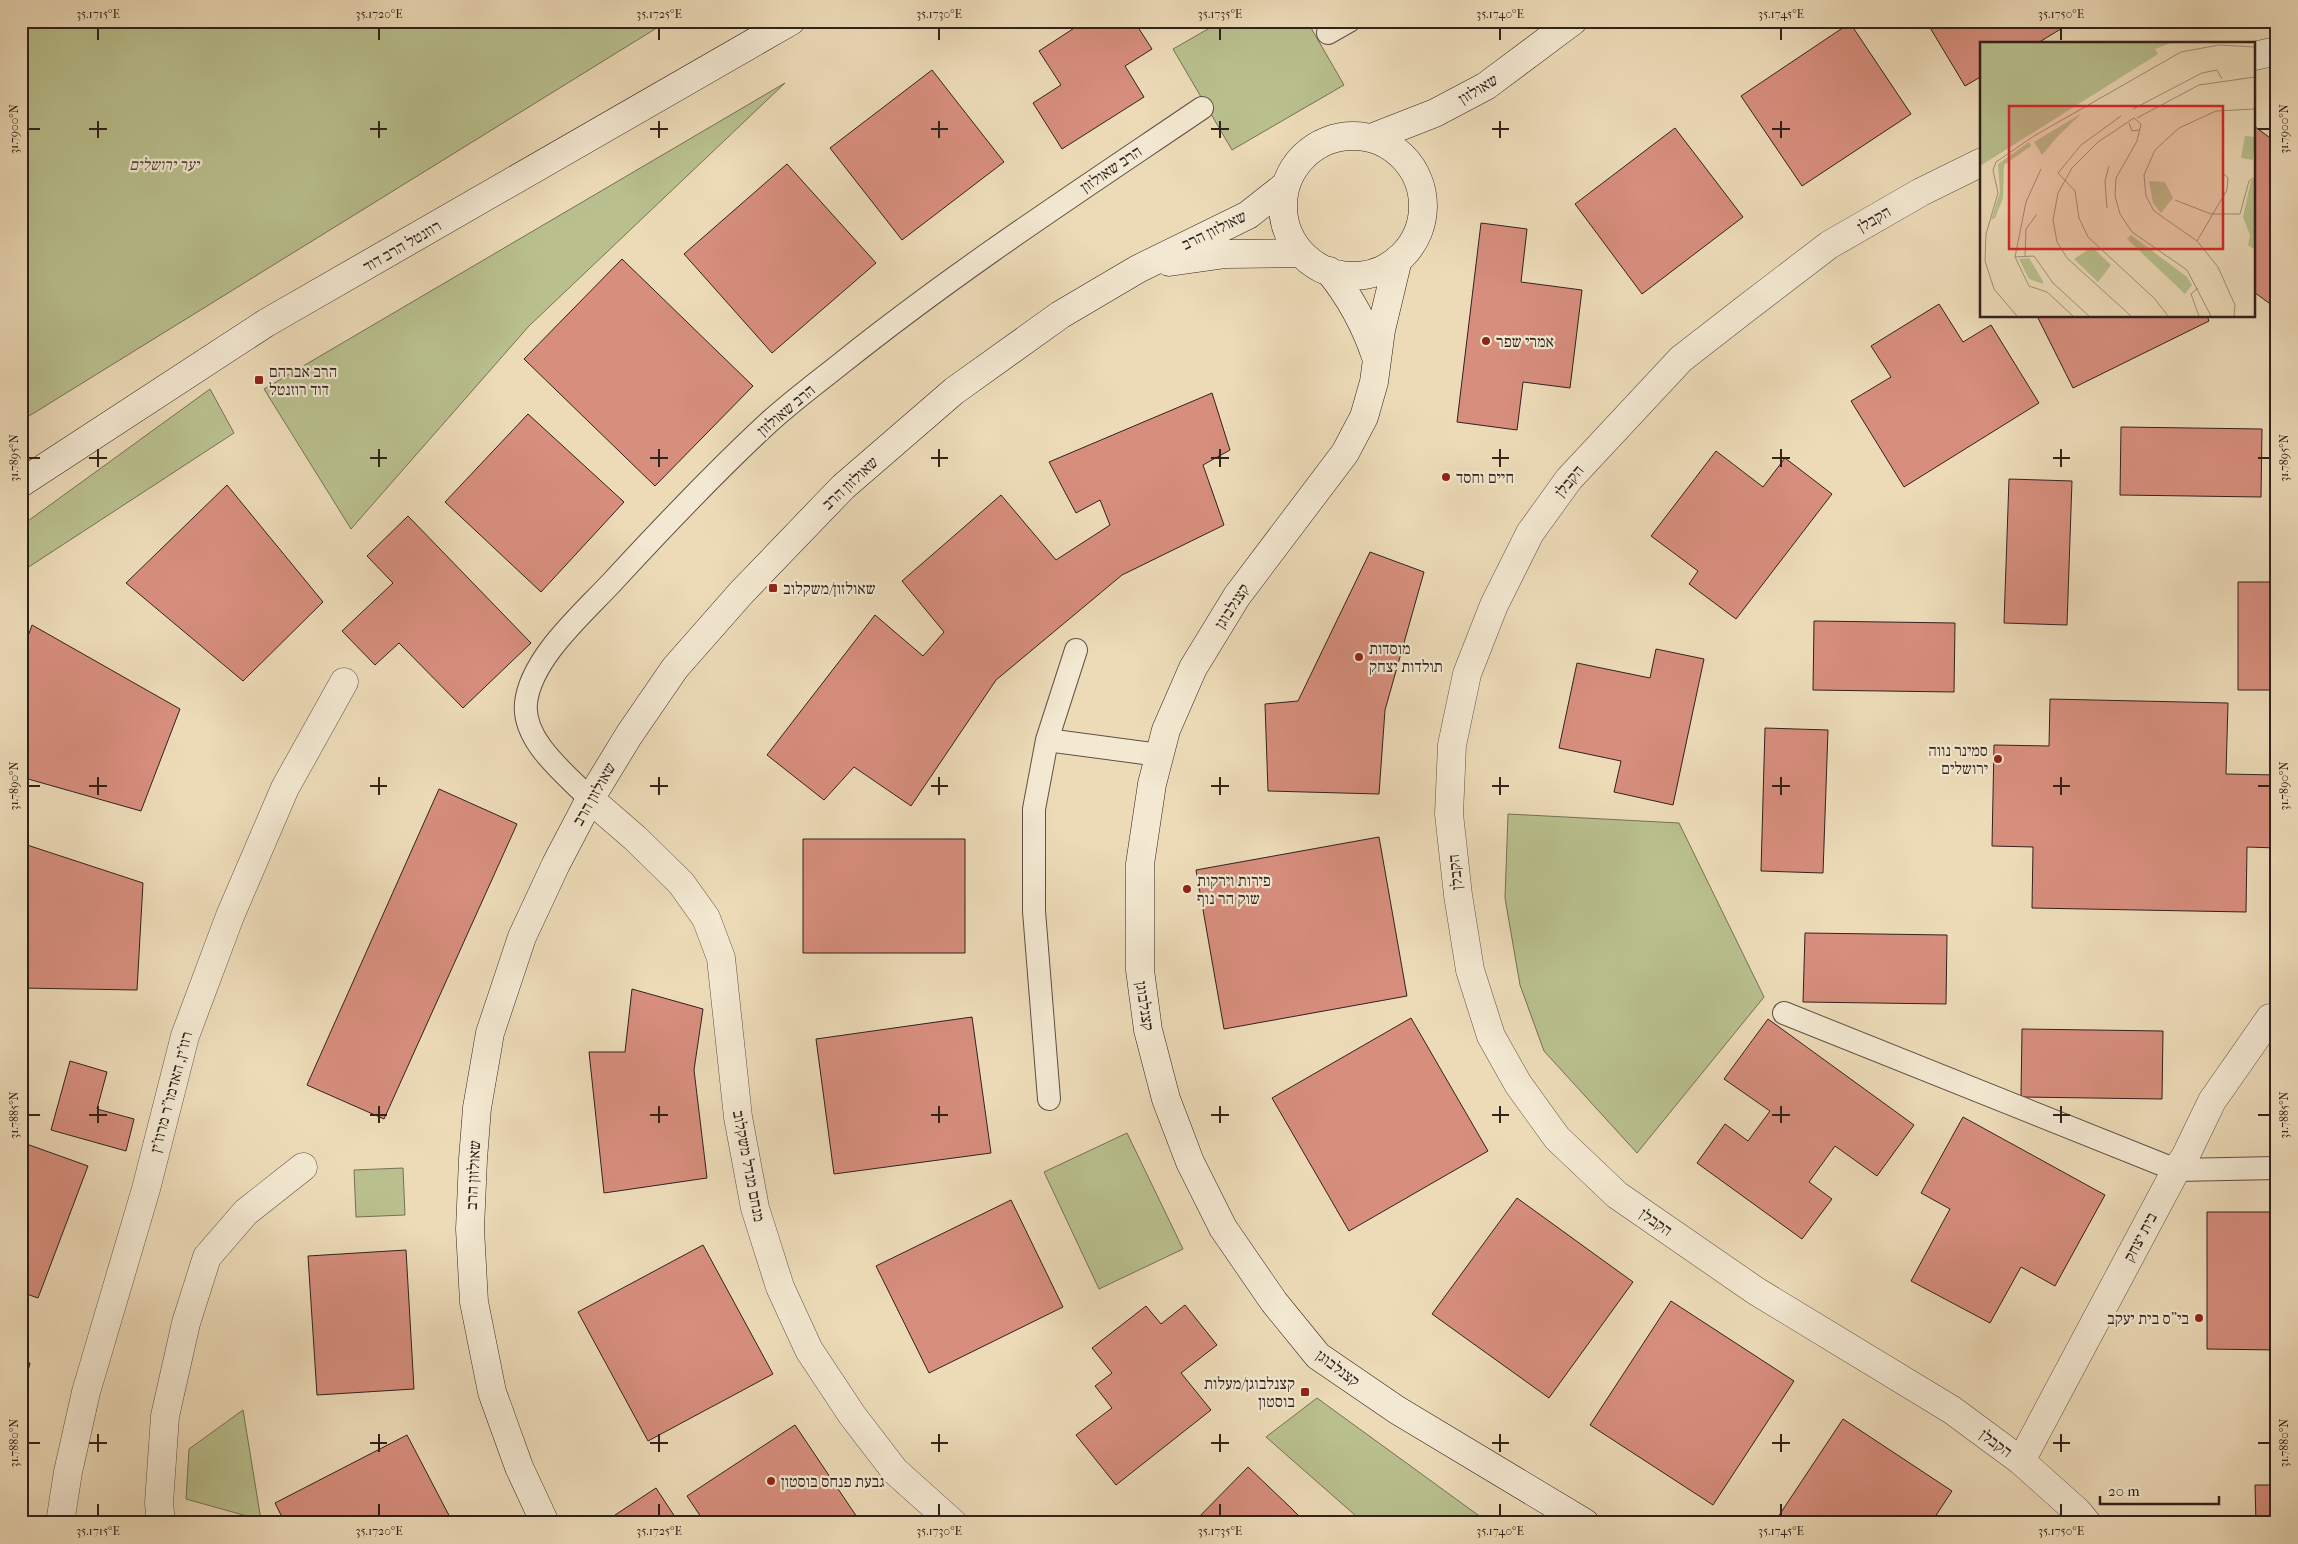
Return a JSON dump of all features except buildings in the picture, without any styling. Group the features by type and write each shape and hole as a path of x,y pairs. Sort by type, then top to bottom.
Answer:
{"street":[{"name":"רוזנטל הרב דוד","path":"21,483 266,323 790,21"},
{"name":"שאולזון","path":"1372,138 1413,123 1472,94 1505,73 1573,21"},
{"path":"2256,56 2277,51"},
{"path":"1359,136 1372,138 1394,148 1411,166 1421,187 1424,210 1420,230 1407,251 1388,267 1365,275 1344,275 1320,268 1301,253 1288,232 1284,221 1283,196 1286,184 1297,163 1315,146 1338,137 1359,136"},
{"name":"הקבלן","path":"1980,163 1921,192 1829,245 1744,310 1681,359 1569,479 1530,533 1494,605 1467,674 1452,746 1449,814 1458,895 1470,970 1491,1036 1518,1084 1557,1138 1617,1195 1756,1291 1952,1410 2020,1461 2078,1512 2087,1523"},
{"name":"שאולזון הרב","path":"545,1523 519,1467 492,1392 481,1338 474,1302 470,1229 473,1159 477,1108 490,1033 522,937 556,864 590,799 629,735 675,668 742,593 843,487 954,391 1060,315 1138,269 1248,215 1286,184"},
{"name":"שאולזון הרב","path":"1138,269 1188,258 1226,254 1301,253"},
{"name":"קצנלבוגן","path":"1398,259 1386,304 1376,358 1374,382 1364,417 1344,453 1237,596 1193,668 1166,730 1152,784 1140,864 1140,970 1148,1030 1166,1099 1190,1162 1223,1228 1274,1302 1318,1356 1397,1410 1585,1523"},
{"name":"קצנלבוגן","path":"1329,271 1348,294 1359,313 1376,358"},
{"name":"רוז'ין, האדמו\"ר מרוז'ין","path":"60,1523 68,1472 86,1392 146,1189 185,1036 230,916 285,788 344,682"},
{"name":"מנחם מנדל משקלוב","path":"590,799 636,838 681,883 706,918 721,958 738,1117 756,1208 780,1287 809,1350 852,1415 895,1470 953,1523"},
{"name":"בית יצחק","path":"2020,1461 2176,1170 2185,1157 2212,1101 2273,1014"},
{"path":"161,1523 159,1503 165,1416 186,1323 207,1257 246,1212 303,1167"}],"lane":[{"path":"1328,33 1349,21"},
{"name":"הרב שאולזון","path":"590,799 534,738 527,722 526,705 530,685 538,668 562,636 666,524 768,422 880,332 1006,240 1202,108"},
{"path":"1050,1100 1034,911 1034,809 1047,740 1076,650"},
{"path":"1047,740 1159,755"},
{"path":"1784,1013 2176,1170 2277,1168"}],"green space":[{"name":"יער ירושלים","path":"21,21 668,21 21,421"},
{"path":"1222,21 1307,21 1344,85 1232,150 1173,49"},
{"path":"785,83 529,326 351,529 264,389"},
{"path":"210,389 234,433 21,572 21,526"},
{"path":"1508,814 1679,823 1764,997 1637,1153 1544,1051 1520,985 1505,898"},
{"path":"1127,1133 1183,1249 1099,1289 1044,1172"},
{"path":"403,1168 405,1215 356,1217 354,1170"},
{"path":"1317,1398 1489,1523 1364,1523 1266,1437"},
{"path":"243,1410 261,1520 186,1499 189,1449"}],"place":[{"name":"אמרי שפר","path":"1486,341"},
{"name":"הרב אברהם דוד רוזנטל","path":"259,380"},
{"name":"חיים וחסד","path":"1446,477"},
{"name":"שאולזון/משקלוב","path":"773,588"},
{"name":"מוסדות תולדות יצחק","path":"1359,657"},
{"name":"סמינר נווה ירושלים","path":"1998,759"},
{"name":"פירות וירקות שוק הר נוף","path":"1187,889"},
{"name":"בי\"ס בית יעקב","path":"2199,1318"},
{"name":"קצנלבוגן/מעלות בוסטון","path":"1305,1392"},
{"name":"גבעת פנחס בוסטון","path":"771,1481"}]}
